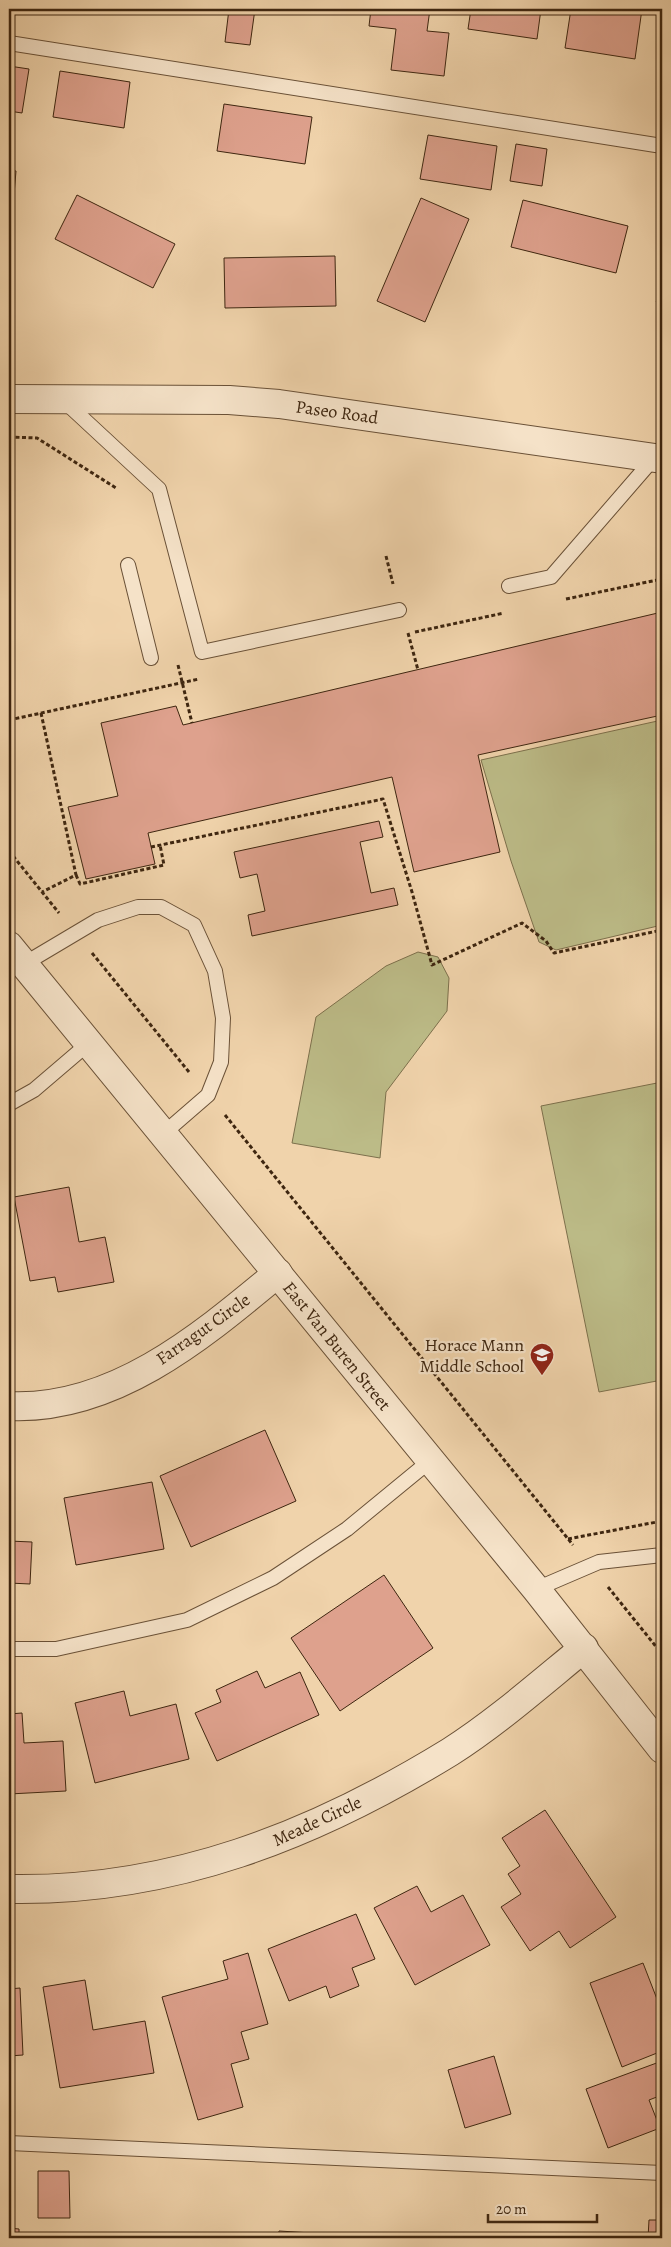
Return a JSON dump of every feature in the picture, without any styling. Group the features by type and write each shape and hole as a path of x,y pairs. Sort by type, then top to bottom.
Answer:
{"street":[{"name":"Paseo Road","path":"9,399 229,400 279,404 658,459"},
{"name":"East Van Buren Street","path":"16,955 536,1589 662,1749"},
{"name":"Farragut Circle","path":"9,1406 21,1407 78,1399 123,1381 176,1353 225,1318 278,1273"},
{"name":"Meade Circle","path":"9,1889 110,1884 176,1872 254,1849 326,1818 392,1785 451,1751 515,1704 584,1648"}],"lane":[{"path":"9,43 662,146"},
{"path":"63,400 159,489 202,652 399,610"},
{"path":"509,586 551,577 658,459"},
{"path":"128,565 151,658"},
{"path":"16,955 76,934 98,920 138,906 161,907 194,925 215,971 222,1018 221,1062 208,1095 164,1134"},
{"path":"9,1104 34,1090 89,1043"},
{"path":"9,1648 56,1649 187,1620 272,1578 339,1534 431,1460"},
{"path":"536,1589 599,1562 662,1555"},
{"path":"9,2144 662,2172"}],"path":[{"path":"41,713 76,875 80,884 164,865 160,845"},
{"path":"151,847 383,799 432,964 522,923 546,941 554,953 662,930"},
{"path":"662,847 657,848 662,862"},
{"path":"9,851 662,1654"},
{"path":"42,892 76,875"},
{"path":"568,1539 662,1521"}],"shaded area":[{"path":"662,720 662,925 556,950 539,942 511,861 481,760"},
{"path":"418,952 438,957 449,978 447,1011 386,1092 380,1158 292,1143 316,1017 386,966"},
{"path":"662,1082 662,1380 599,1392 541,1106"}],"building":[{"path":"229,9 255,9 250,45 225,42"},
{"path":"371,9 430,9 427,31 449,33 444,76 391,70 396,29 369,26"},
{"path":"471,9 541,9 537,39 468,29"},
{"path":"571,9 642,9 635,59 565,48"},
{"path":"9,66 29,69 22,113 9,111"},
{"path":"60,71 130,82 124,128 53,117"},
{"path":"224,104 312,117 305,164 217,151"},
{"path":"428,135 497,146 491,190 420,179"},
{"path":"516,144 547,149 542,186 510,181"},
{"path":"9,170 16,171 12,218 9,217"},
{"path":"77,195 175,244 153,288 55,239"},
{"path":"421,198 469,219 425,322 377,301"},
{"path":"523,200 628,226 616,273 511,247"},
{"path":"335,256 336,306 225,308 224,258"},
{"path":"662,294 662,308 656,302"},
{"path":"662,612 662,715 478,755 500,852 414,872 392,777 148,833 155,864 86,879 68,807 118,796 101,723 176,706 183,725"},
{"path":"379,821 383,837 360,842 371,893 394,888 398,905 252,936 248,915 265,911 257,874 240,878 234,852"},
{"path":"69,1187 79,1242 105,1237 114,1282 58,1292 55,1277 30,1281 14,1197"},
{"path":"265,1430 296,1501 191,1547 160,1476"},
{"path":"152,1482 164,1549 76,1565 64,1498"},
{"path":"9,1541 32,1542 30,1584 9,1583"},
{"path":"384,1575 433,1648 340,1711 291,1638"},
{"path":"257,1671 265,1688 300,1672 319,1715 217,1761 195,1713 221,1702 216,1690"},
{"path":"124,1691 130,1716 176,1704 189,1759 95,1783 75,1703"},
{"path":"22,1713 24,1743 63,1741 66,1791 9,1794 9,1714"},
{"path":"545,1810 616,1917 570,1948 559,1931 530,1951 501,1907 521,1894 508,1874 520,1866 502,1838"},
{"path":"417,1886 431,1912 463,1895 490,1945 415,1985 374,1908"},
{"path":"356,1914 375,1959 352,1968 359,1986 330,1998 326,1986 289,2001 268,1949"},
{"path":"248,1953 268,2024 241,2032 249,2059 231,2064 243,2107 198,2120 162,1997 228,1979 223,1961"},
{"path":"643,1963 662,2012 662,2051 622,2067 590,1983"},
{"path":"85,1980 93,2030 145,2021 154,2073 60,2088 43,1987"},
{"path":"20,1988 23,2055 9,2056 9,1989"},
{"path":"494,2056 511,2114 465,2128 448,2070"},
{"path":"662,2061 662,2095 649,2100 660,2128 608,2148 586,2089"},
{"path":"38,2171 69,2171 70,2218 38,2218"},
{"path":"649,2220 662,2220 662,2238 648,2238"},
{"path":"9,2228 19,2229 19,2238 9,2238"},
{"path":"279,2231 345,2235 345,2238 278,2238"}],"place":[{"name":"Horace Mann Middle School","path":"542,1376"}]}
